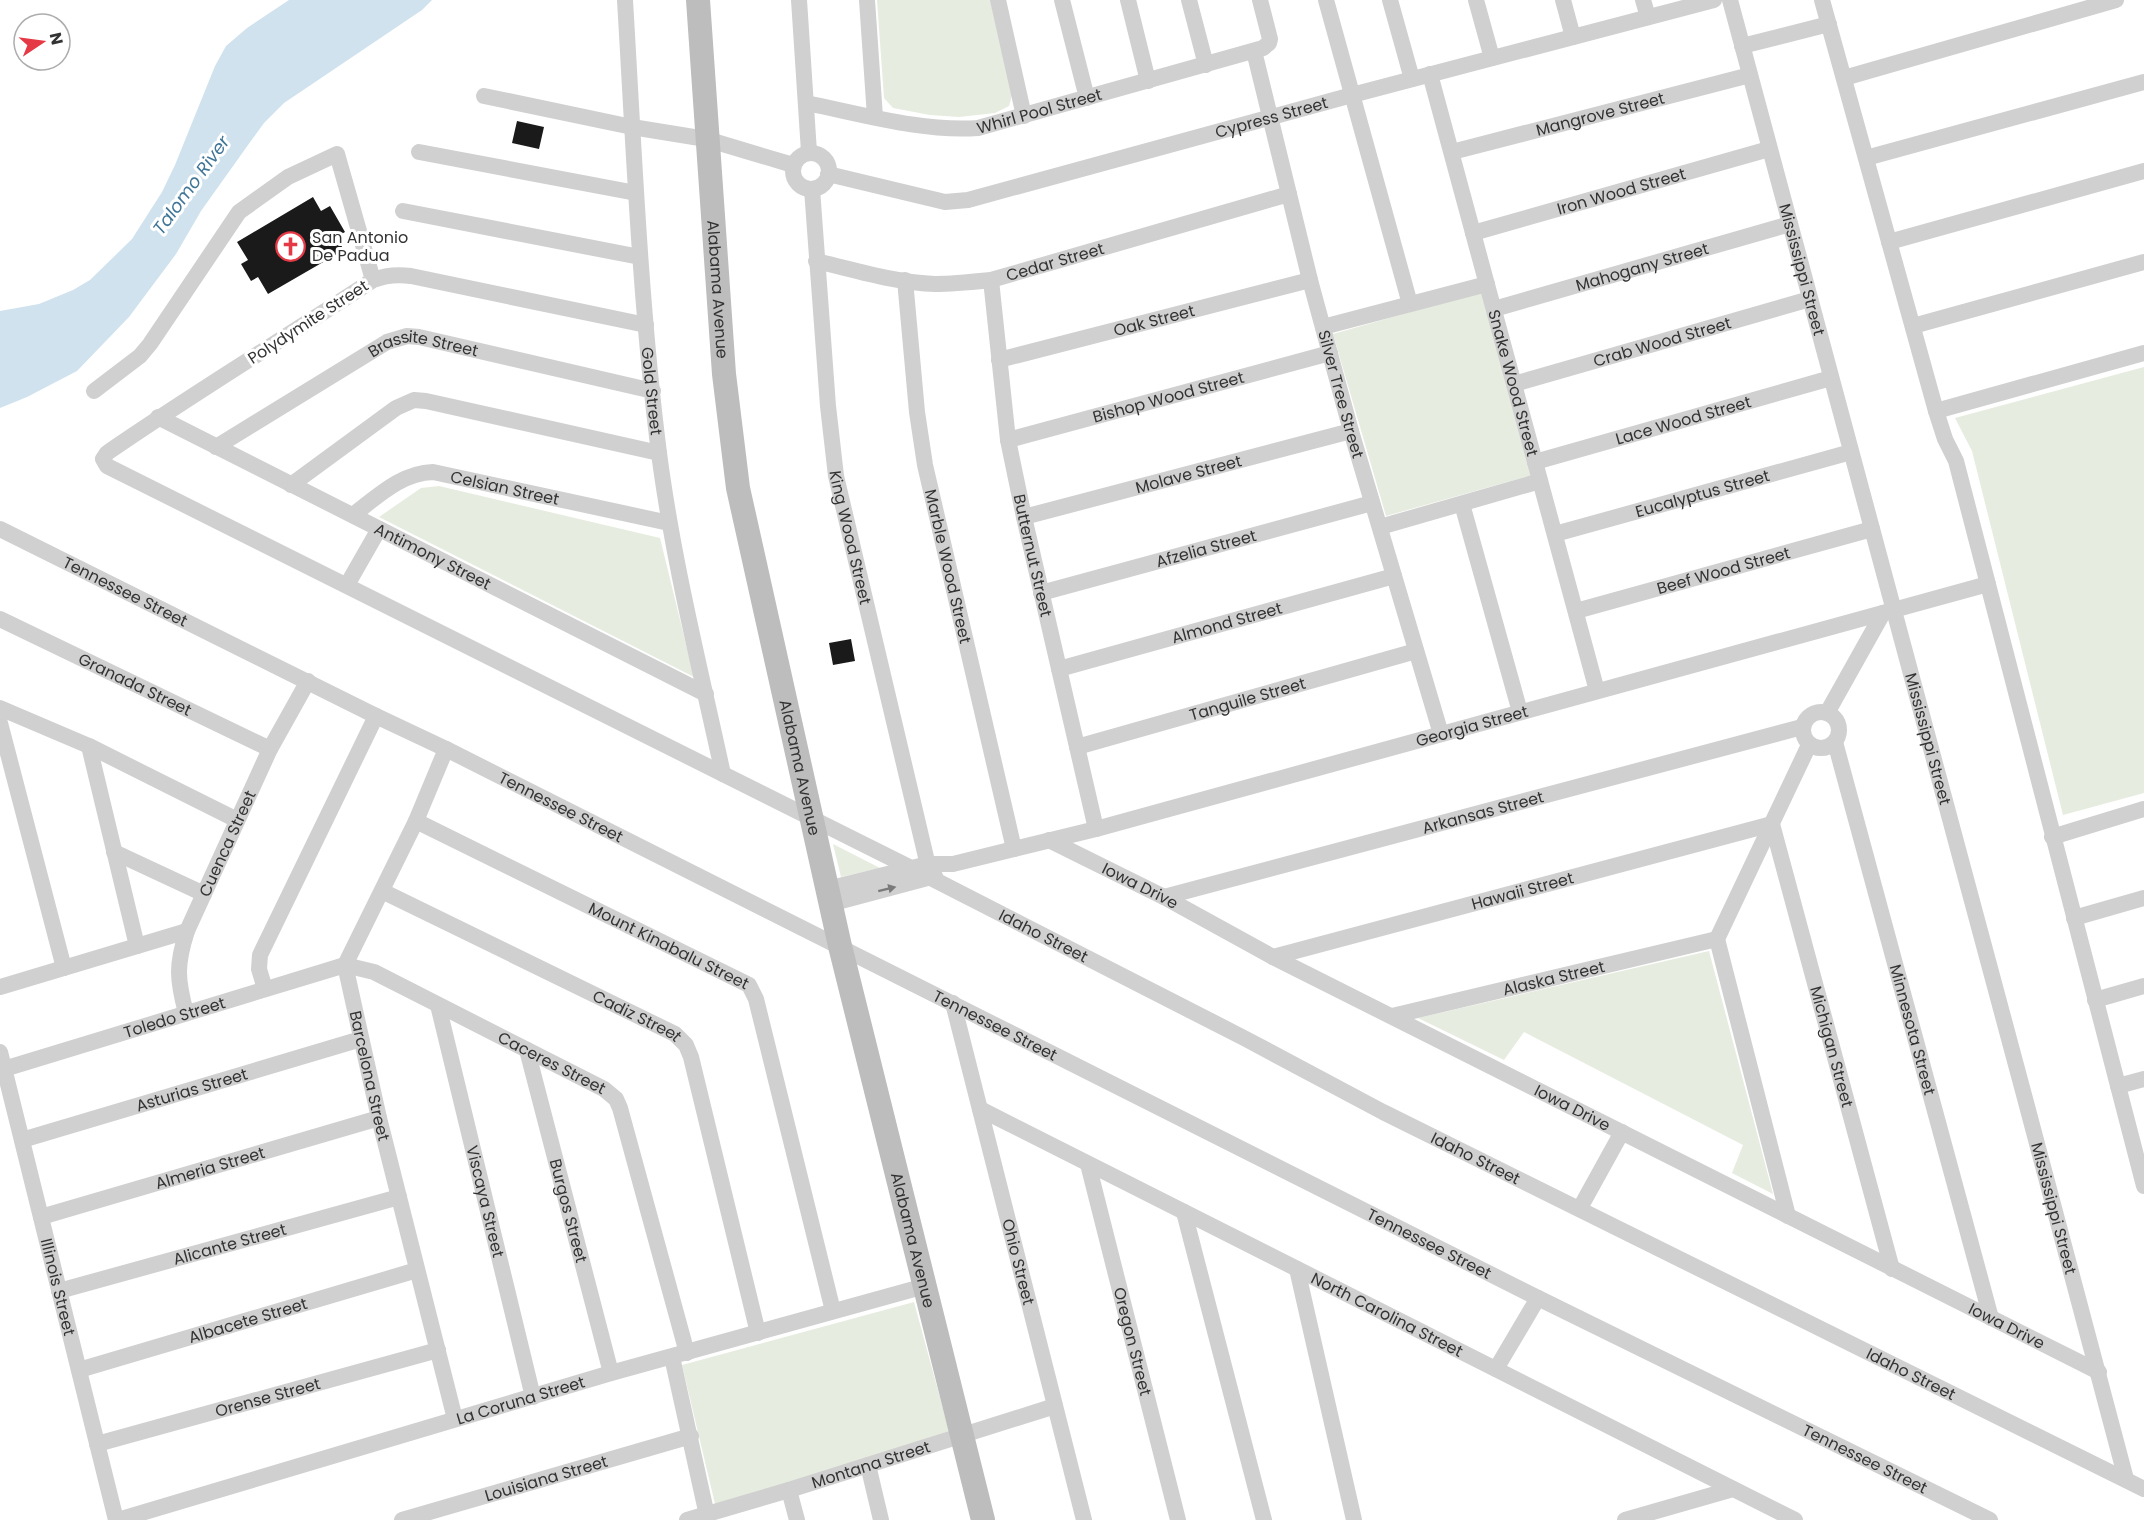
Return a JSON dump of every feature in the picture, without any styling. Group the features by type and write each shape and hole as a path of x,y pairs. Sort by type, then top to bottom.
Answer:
{"street":[{"name":"Gold Street","path":"625,0 640,257 659,453 669,523 723,774"},
{"name":"Alabama Avenue","path":"698,0 724,374 737,477 747,532 840,946 982,1520"},
{"path":"799,0 810,152"},
{"path":"867,0 875,117"},
{"path":"998,0 1024,116"},
{"path":"1062,0 1087,98"},
{"path":"1128,0 1148,81"},
{"path":"1190,0 1206,65"},
{"name":"Silver Tree Street","path":"1260,0 1269,35 1261,47 1270,117 1351,431 1441,734"},
{"path":"1326,0 1410,304"},
{"path":"1390,0 1412,79"},
{"path":"1476,0 1492,58"},
{"path":"1563,0 1573,37"},
{"path":"1643,0 1648,17"},
{"name":"Cypress Street","path":"828,174 945,202 956,202 1713,0"},
{"name":"Mississippi Street","path":"1730,0 1872,529 1888,612 2099,1372 2126,1479"},
{"path":"1822,0 1936,411 1945,439 1956,461 2052,837 2143,1176"},
{"path":"1844,78 2116,0"},
{"path":"1742,46 1829,24"},
{"name":"Whirl Pool Street","path":"806,103 929,127 959,130 978,128 1206,65 1261,47"},
{"name":"Snake Wood Street","path":"1430,74 1597,691"},
{"name":"Mangrove Street","path":"1452,152 1750,75"},
{"path":"1866,158 2144,82"},
{"path":"484,96 632,127 706,139 793,165"},
{"name":"Iron Wood Street","path":"1473,233 1769,149"},
{"path":"418,152 636,193"},
{"path":"810,152 822,157 828,164 825,183 812,189 796,182 793,174 793,165 800,156 810,152"},
{"path":"94,391 140,356 150,344 239,212 288,177 337,154 373,280"},
{"path":"1889,242 2144,171"},
{"name":"King Wood Street","path":"812,189 831,447 929,871"},
{"name":"Cedar Street","path":"816,261 905,280 942,284 991,279 1289,194"},
{"path":"402,211 640,257"},
{"name":"Mahogany Street","path":"1494,309 1790,224"},
{"path":"1913,326 2144,262"},
{"name":"Polydymite Street","path":"103,459 107,453 158,417 272,347 373,280 396,274 646,325"},
{"name":"Butternut Street","path":"991,279 1008,440 1095,829"},
{"name":"Oak Street","path":"999,360 1310,279"},
{"name":"Marble Wood Street","path":"905,280 917,412 925,465 1014,849"},
{"path":"1323,327 1487,284"},
{"name":"Crab Wood Street","path":"1514,384 1810,299"},
{"name":"Brassite Street","path":"216,447 387,342 407,336 653,391"},
{"name":"Bishop Wood Street","path":"1008,440 1330,353"},
{"path":"1936,411 2144,353"},
{"name":"Lace Wood Street","path":"1535,462 1831,378"},
{"path":"291,485 396,408 414,400 659,453"},
{"name":"Antimony Street","path":"158,417 706,694"},
{"name":"Molave Street","path":"1024,517 1351,431"},
{"name":"Eucalyptus Street","path":"1555,534 1851,452"},
{"name":"Idaho Street","path":"103,459 107,466 911,868 929,871 1383,1112 2144,1489"},
{"name":"Celsian Street","path":"353,515 411,475 433,472 669,523"},
{"path":"1380,527 1540,482"},
{"name":"Afzelia Street","path":"1041,593 1372,503"},
{"path":"1462,504 1520,712"},
{"name":"Tennessee Street","path":"0,529 447,749 1538,1298 1990,1520"},
{"path":"347,585 379,529"},
{"name":"Beef Wood Street","path":"1576,611 1872,529"},
{"name":"Almond Street","path":"1059,669 1394,576"},
{"name":"Georgia Street","path":"829,896 1095,829 1988,584"},
{"path":"1827,713 1888,612"},
{"name":"Granada Street","path":"0,619 270,749"},
{"name":"Tanguile Street","path":"1077,747 1416,651"},
{"name":"Cuenca Street","path":"186,1013 178,975 179,956 187,931 270,749 308,681"},
{"path":"0,708 89,746 237,820"},
{"path":"1816,712 1827,713 1836,720 1838,737 1831,746 1820,749 1809,745 1802,734 1807,718 1816,712"},
{"path":"265,990 259,969 260,955 376,716"},
{"path":"0,723 64,968"},
{"name":"Arkansas Street","path":"1164,897 1803,727"},
{"name":"Minnesota Street","path":"1835,742 1991,1318"},
{"path":"1788,1216 1717,939 1809,745"},
{"path":"89,746 136,946"},
{"path":"345,965 416,821 447,749"},
{"path":"2052,837 2144,809"},
{"name":"Mount Kinabalu Street","path":"416,821 749,985 756,999 833,1311"},
{"name":"Hawaii Street","path":"1274,957 1772,824"},
{"name":"Michigan Street","path":"1772,824 1892,1269"},
{"name":"Iowa Drive","path":"1049,840 1164,897 1274,957 2099,1372"},
{"path":"114,852 204,894"},
{"path":"829,896 911,868"},
{"name":"Cadiz Street","path":"382,891 675,1034 681,1040 691,1057 758,1333"},
{"path":"2074,918 2144,898"},
{"path":"0,987 187,931"},
{"name":"Alaska Street","path":"1392,1016 1717,939"},
{"name":"Toledo Street","path":"2,1061 186,1013 345,965"},
{"name":"Caceres Street","path":"345,965 374,972 604,1089 616,1099 680,1355 691,1436 707,1517"},
{"name":"Barcelona Street","path":"345,965 379,1118 455,1419"},
{"path":"2095,1000 2144,986"},
{"name":"Ohio Street","path":"953,1003 1084,1520"},
{"name":"Viscaya Street","path":"438,1005 533,1397"},
{"name":"Asturias Street","path":"22,1140 362,1039"},
{"name":"Burgos Street","path":"527,1050 611,1373"},
{"name":"Illinois Street","path":"2,1061 117,1520"},
{"path":"2118,1086 2144,1079"},
{"name":"North Carolina Street","path":"980,1109 1795,1520"},
{"name":"Almeria Street","path":"41,1217 379,1118"},
{"path":"1580,1208 1622,1132"},
{"name":"Oregon Street","path":"1088,1164 1178,1520"},
{"name":"Alicante Street","path":"59,1291 399,1197"},
{"path":"1184,1212 1263,1520"},
{"path":"1297,1269 1354,1520"},
{"name":"Albacete Street","path":"79,1370 417,1270"},
{"name":"La Coruna Street","path":"117,1520 611,1373 925,1286"},
{"path":"1496,1369 1538,1298"},
{"name":"Orense Street","path":"97,1444 438,1350"},
{"name":"Montana Street","path":"687,1520 707,1517 1055,1406"},
{"name":"Louisiana Street","path":"402,1520 691,1436"},
{"path":"868,1465 881,1520"},
{"path":"1625,1520 1733,1489"},
{"path":"789,1490 796,1520"}],"shaded area":[{"path":"877,0 990,0 1012,95 1009,106 995,113 959,117 930,115 893,108 884,98"},
{"path":"1481,292 1532,475 1386,516 1333,334"},
{"path":"2144,367 2144,793 2063,815 1972,451 1955,418"},
{"path":"439,486 660,538 694,677 379,517 421,488"},
{"path":"833,844 880,868 841,877"},
{"path":"1709,951 1773,1194 1732,1173 1743,1145 1524,1032 1504,1060 1418,1018"},
{"path":"914,1302 949,1431 716,1508 682,1365"}],"water":[{"name":"Talomo River","path":"289,0 432,0 422,10 284,103 264,123 248,145 201,211 176,254 129,317 77,371 0,408 0,311 39,304 73,290 90,280 132,239 162,192 215,66 226,46 247,28"}],"building":[{"path":"517,121 544,127 539,149 512,143"},
{"name":"San Antonio De Padua","path":"313,197 321,211 330,206 345,232 336,237 344,250 268,294 258,277 251,281 241,264 248,260 237,242"},
{"path":"851,639 855,661 833,665 829,643"}],"place":[{"name":"San Antonio De Padua","path":"291,246"}]}
